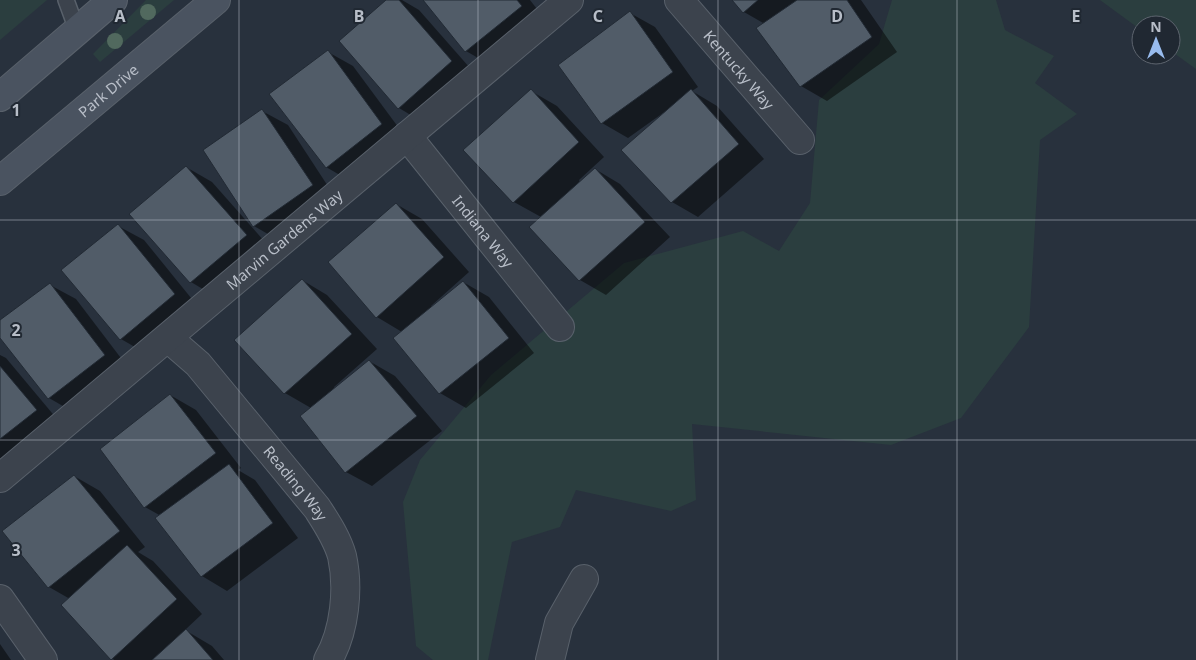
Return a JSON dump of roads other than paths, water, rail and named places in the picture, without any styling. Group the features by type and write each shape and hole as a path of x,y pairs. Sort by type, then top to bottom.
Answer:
{"main road":[{"path":"0,97 113,0"},
{"name":"Park Drive","path":"0,180 216,0"}],"street":[{"name":"Marvin Gardens Way","path":"0,478 569,0"},
{"name":"Kentucky Way","path":"679,0 800,140"},
{"name":"Indiana Way","path":"407,136 560,327"},
{"name":"Reading Way","path":"168,338 198,364 318,508 331,530 342,556 346,603 328,660"},
{"path":"550,660 559,623 584,579"},
{"path":"0,598 43,660"}],"lane":[{"path":"66,0 77,30"}]}
